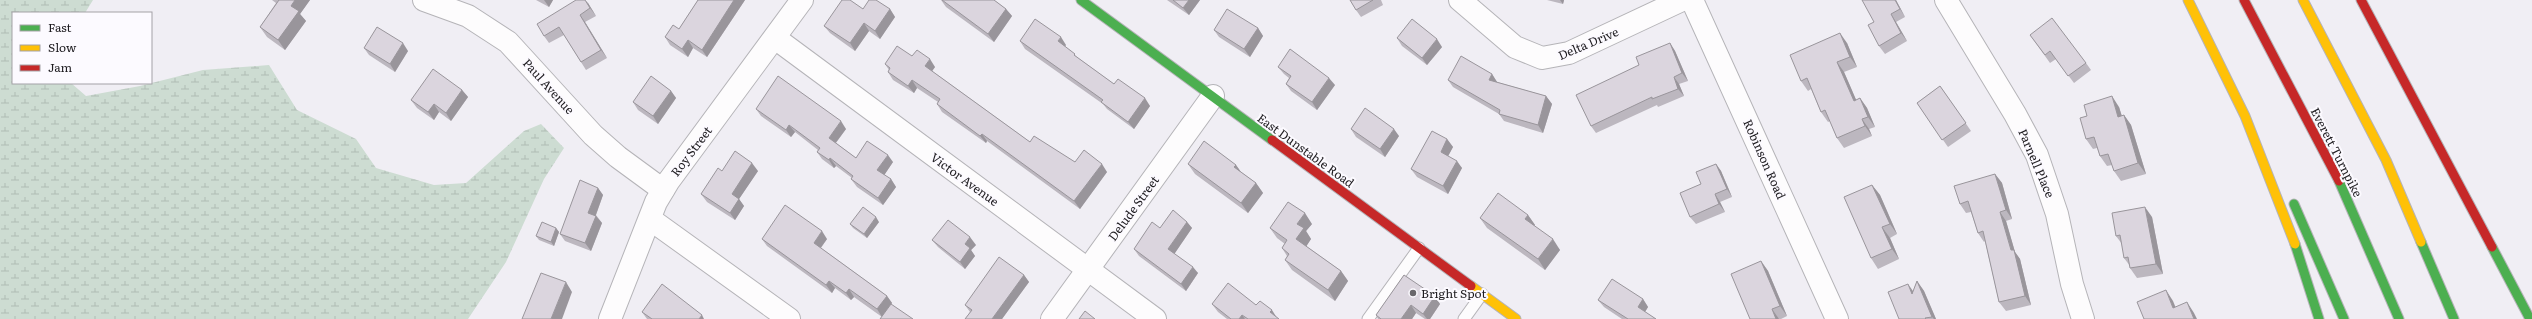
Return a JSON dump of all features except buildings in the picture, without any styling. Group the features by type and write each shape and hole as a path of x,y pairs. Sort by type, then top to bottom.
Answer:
{"main road":[{"name":"East Dunstable Road","path":"1081,0 1516,319"},
{"path":"2188,0 2276,168"},
{"name":"Everett Turnpike","path":"2244,0 2337,177 2399,319"},
{"path":"2303,0 2395,180 2454,319"},
{"path":"2361,0 2530,319"},
{"path":"2224,68 2278,199 2319,319"},
{"path":"2289,194 2344,319"}],"street":[{"name":"Paul Avenue","path":"424,0 468,16 508,42 593,135 618,157 663,190"},
{"name":"Roy Street","path":"610,319 663,190 802,0"},
{"name":"Delta Drive","path":"1460,0 1515,47 1533,56 1551,58 1569,53 1682,0"},
{"name":"Robinson Road","path":"1692,0 1837,319"},
{"name":"Parnell Place","path":"1946,0 2015,114 2037,155 2057,214 2072,284 2083,319"},
{"name":"Victor Avenue","path":"775,38 1155,319"},
{"name":"Delude Street","path":"1052,319 1213,96"},
{"path":"650,219 789,319"}],"lane":[{"path":"1368,319 1420,248"},
{"path":"1464,319 1482,294"}],"green space":[{"path":"0,0 93,0 86,12 12,12 12,84 72,84 86,96 152,84 203,70 269,65 297,110 356,139 376,168 434,185 466,183 524,131 541,124 564,148 544,179 506,262 468,319 0,319"}],"traffic: fast":[{"path":"1081,0 1272,140"},
{"path":"2339,181 2399,319"},
{"path":"2294,204 2344,319"},
{"path":"2421,242 2454,319"},
{"path":"2295,244 2319,319"},
{"path":"2492,247 2530,319"}],"traffic: slow":[{"path":"2188,0 2245,116 2295,244"},
{"path":"2303,0 2386,160 2421,242"},
{"path":"1471,286 1516,319"}],"traffic: jam":[{"path":"2244,0 2339,181"},
{"path":"2361,0 2492,247"},
{"path":"1272,140 1471,286"}],"place":[{"name":"Bright Spot","path":"1413,293"}]}
